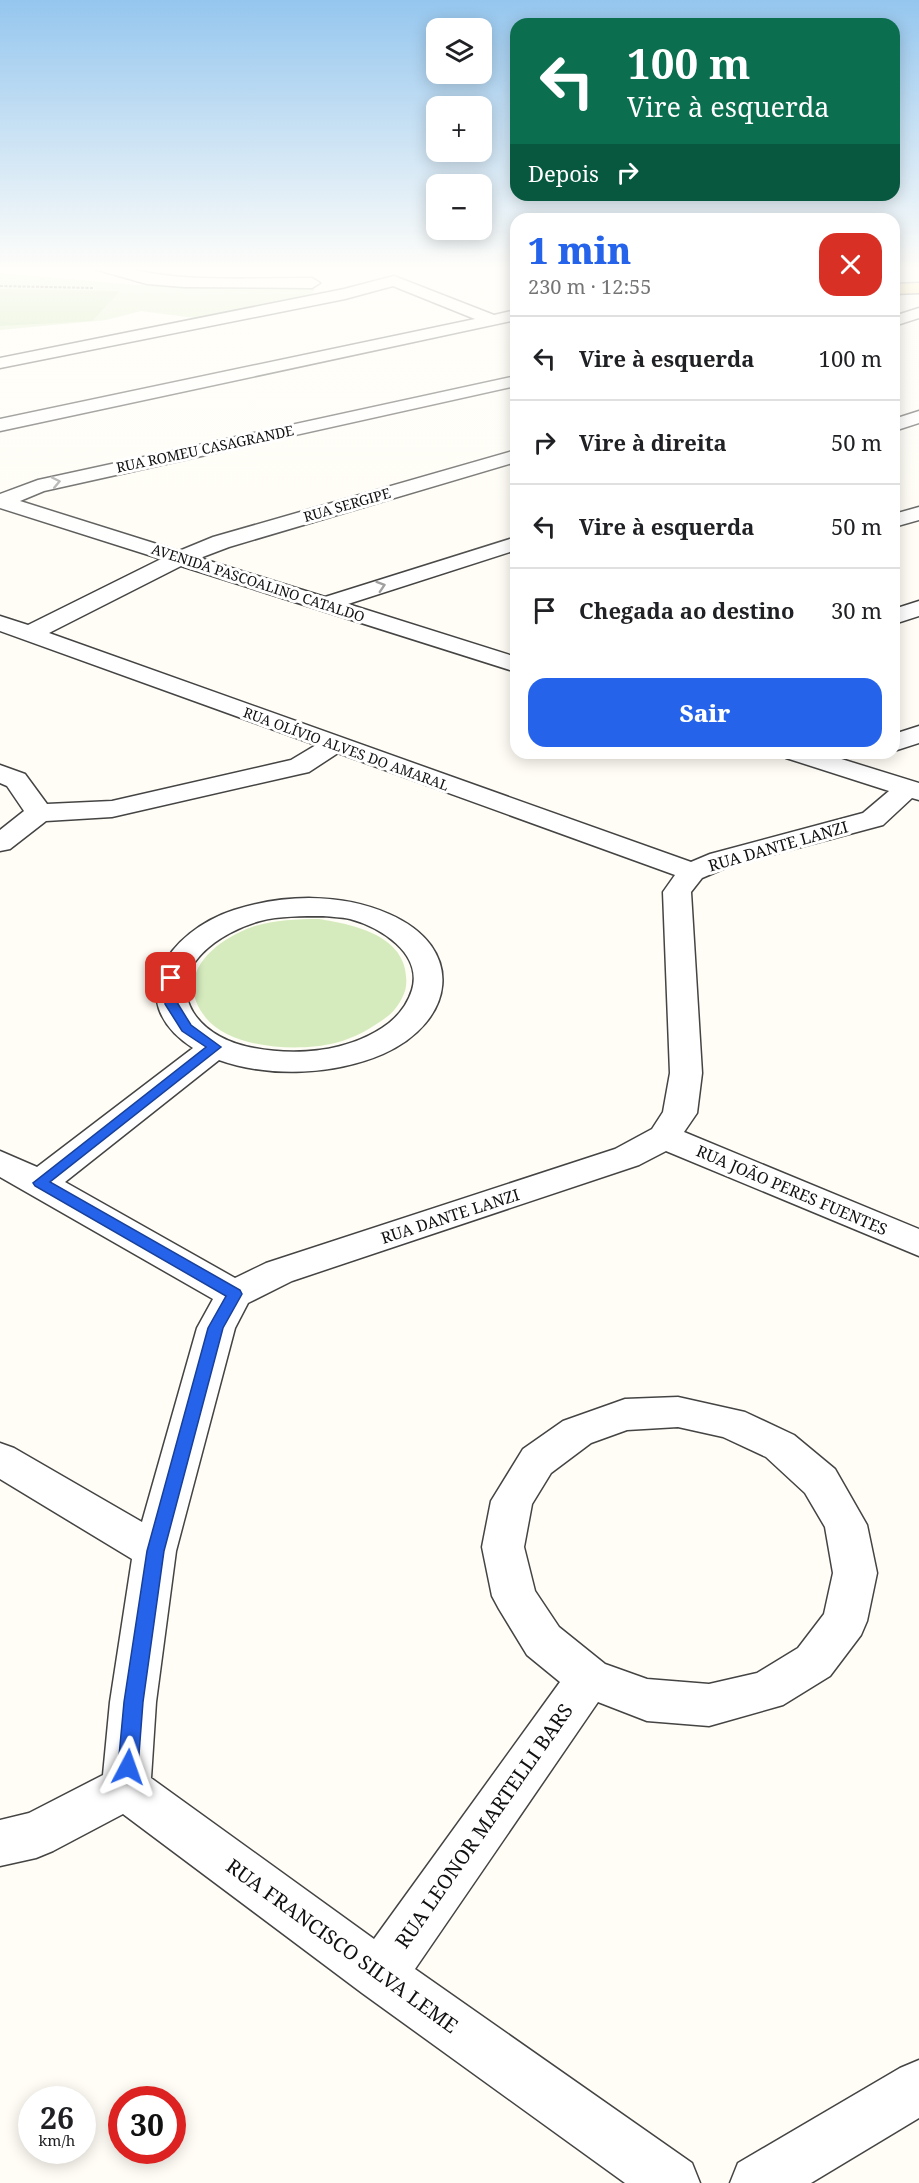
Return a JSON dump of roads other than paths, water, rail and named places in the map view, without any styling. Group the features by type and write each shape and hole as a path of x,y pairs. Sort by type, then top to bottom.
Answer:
{"street":[{"path":"0,425 268,368"},
{"name":"RUA ROMEU CASAGRANDE","path":"1,501 38,486 510,382"},
{"path":"900,423 919,417"},
{"name":"RUA SERGIPE","path":"29,634 180,558 221,542 510,458"},
{"name":"AVENIDA PASCOALINO CATALDO","path":"1,501 510,662"},
{"path":"900,519 919,513"},
{"path":"325,604 510,545"},
{"path":"900,615 919,608"},
{"name":"RUA OLÍVIO ALVES DO AMARAL","path":"0,623 692,872"},
{"path":"481,653 510,644"},
{"path":"900,740 919,734"},
{"path":"0,843 39,813 112,809 300,766 334,745"},
{"path":"814,759 913,791"},
{"path":"830,764 845,759"},
{"path":"0,773 16,780 39,813"},
{"name":"RUA DANTE LANZI","path":"234,1294 279,1272 627,1158 664,1137 680,1113 686,1073 677,892 692,872 720,860 873,819 913,791"},
{"path":"323,907 361,913 394,926 418,946 429,970 428,995 411,1020 382,1042 343,1056 298,1063 254,1059 215,1047 186,1028 171,1004 171,978 184,953 209,932 242,917 282,908 323,907"},
{"path":"40,1183 215,1047"},
{"name":"RUA JOÃO PERES FUENTES","path":"664,1137 918,1240"},
{"path":"0,1163 40,1183 234,1294 216,1328 156,1551 133,1702 126,1788 36,1835 0,1843"},
{"path":"678,1412 731,1423 780,1446 820,1481 846,1525 855,1573 844,1620 814,1662 767,1692 709,1705 646,1700 589,1678 543,1641 514,1596 503,1547 512,1500 537,1461 577,1432 625,1415 678,1412"},
{"path":"0,1459 156,1551"},
{"name":"RUA LEONOR MARTELLI BARS","path":"380,1975 589,1678"},
{"name":"RUA FRANCISCO SILVA LEME","path":"126,1788 380,1975 672,2183"},
{"path":"758,2183 919,2087"}]}
